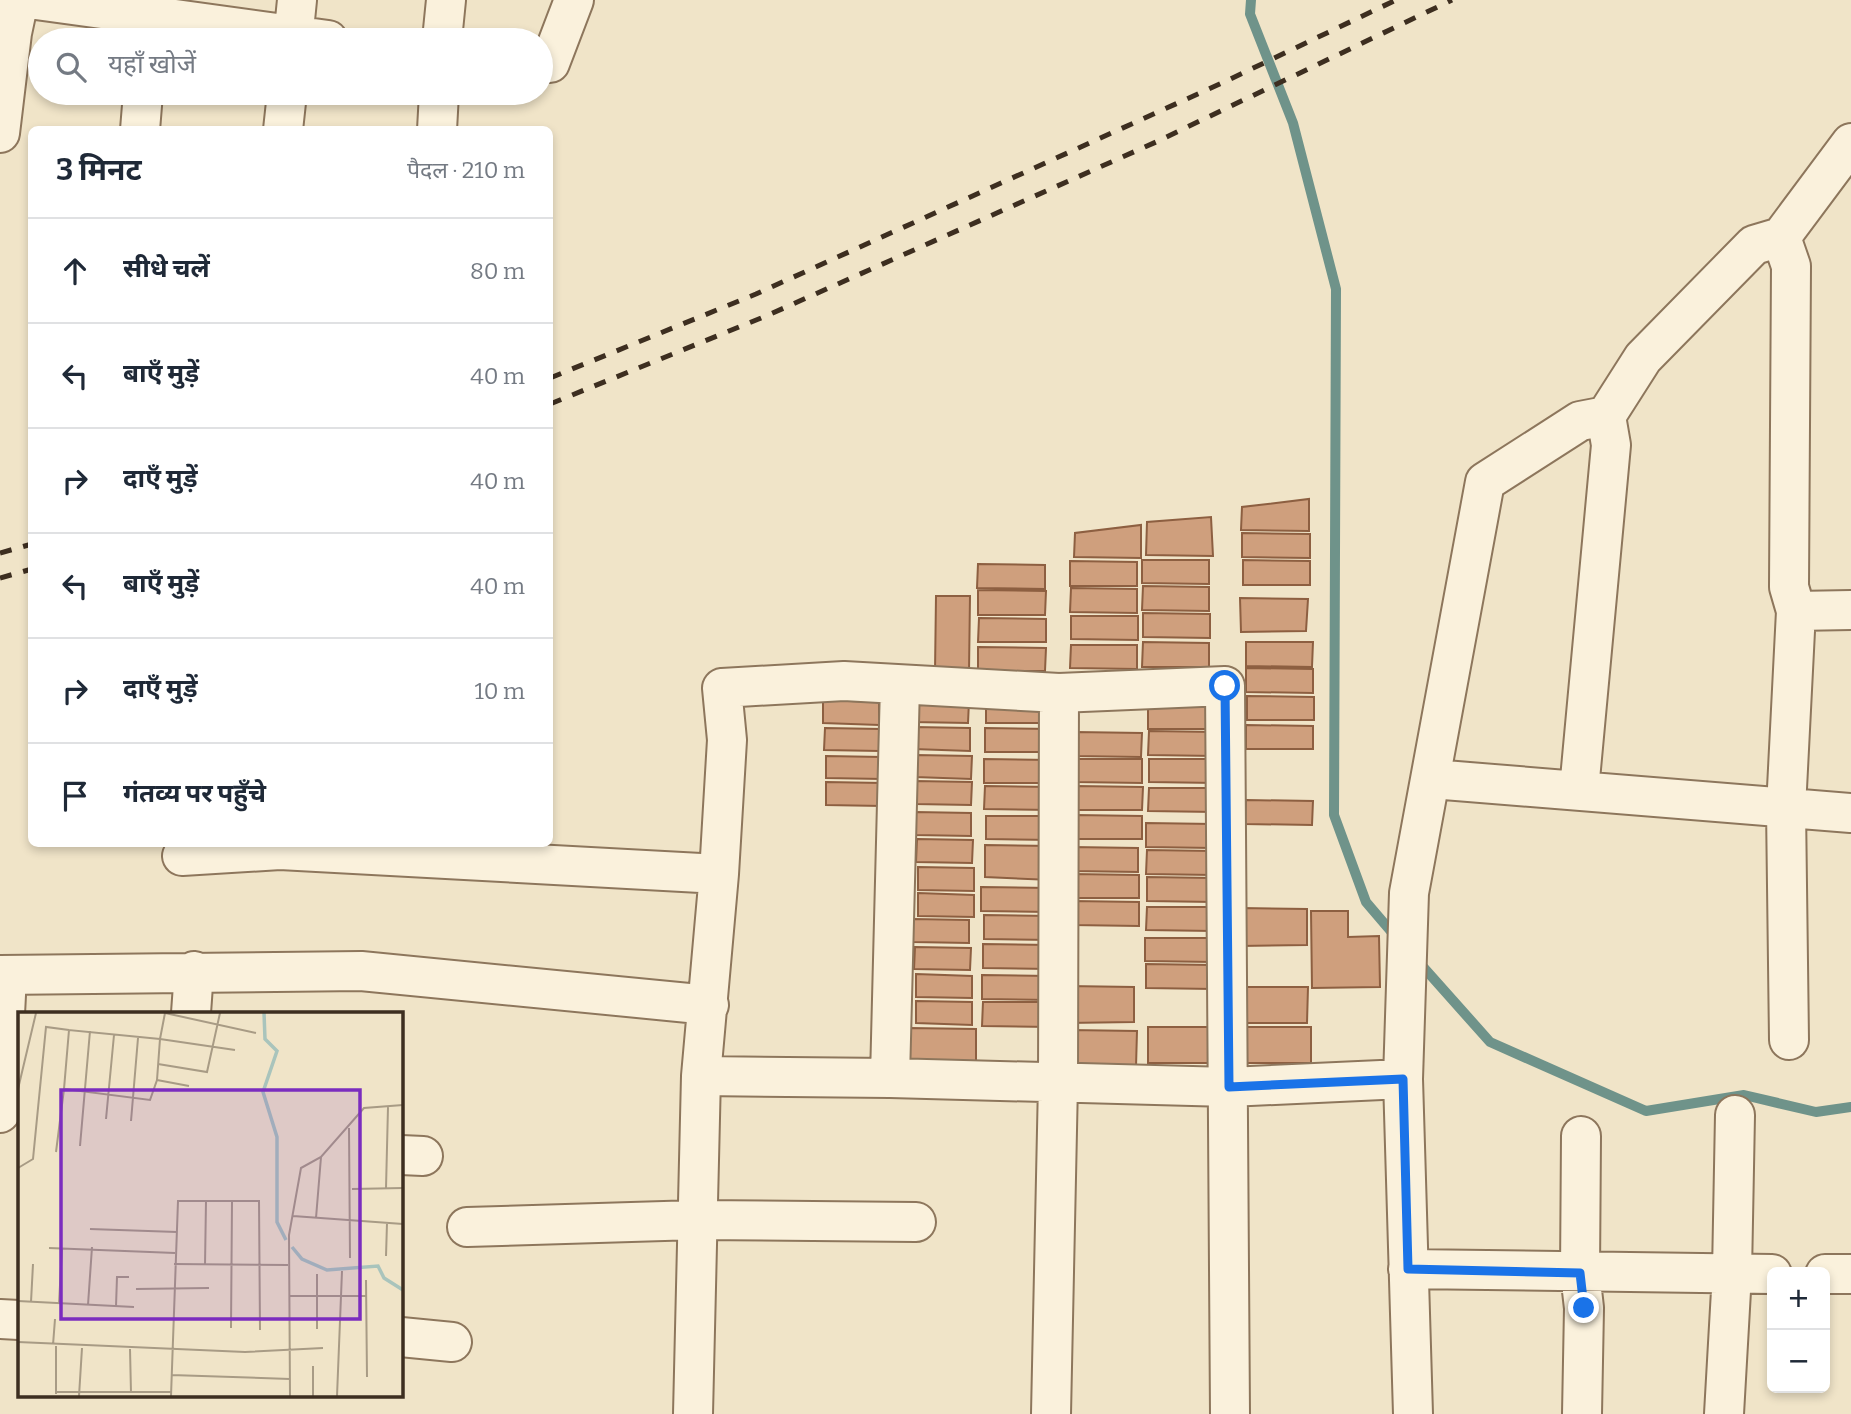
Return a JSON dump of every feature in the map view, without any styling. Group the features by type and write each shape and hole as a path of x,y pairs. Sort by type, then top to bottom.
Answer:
{"street":[{"path":"0,132 12,33 19,0"},
{"path":"36,0 220,28"},
{"path":"297,0 303,28"},
{"path":"443,28 446,0"},
{"path":"553,56 574,0"},
{"path":"140,126 142,105"},
{"path":"283,126 286,105"},
{"path":"437,126 438,105"},
{"path":"1579,790 1611,445 1606,416 1643,358 1754,245 1781,237 1851,143"},
{"path":"1781,237 1791,266 1788,587 1796,611 1786,808 1788,1040"},
{"path":"1413,1414 1403,1079 1409,894 1485,482 1580,421 1606,416"},
{"path":"1796,611 1851,610"},
{"path":"694,1414 701,1076 709,1004 727,740 722,688 844,681 1059,693 1225,686 1230,1414"},
{"path":"890,1078 900,685"},
{"path":"1051,1414 1058,1083 1059,693"},
{"path":"1432,779 1851,813"},
{"path":"182,856 280,850 719,874"},
{"path":"191,1012 194,971"},
{"path":"0,1113 3,975 361,971 709,1004"},
{"path":"701,1076 1229,1087 1403,1079"},
{"path":"1724,1414 1732,1273 1735,1115"},
{"path":"1581,1136 1580,1273 1584,1308 1582,1414"},
{"path":"467,1227 697,1220 916,1222"},
{"path":"1408,1269 1767,1274"},
{"path":"1830,1274 1851,1274"},
{"path":"0,1319 18,1320"},
{"path":"402,1337 452,1342"}],"building":[{"path":"1309,499 1309,531 1241,530 1242,507"},
{"path":"1211,517 1213,556 1146,555 1147,522"},
{"path":"1141,525 1141,558 1074,557 1075,533"},
{"path":"1242,533 1310,534 1310,558 1242,557"},
{"path":"1142,560 1209,560 1209,584 1142,583"},
{"path":"1243,560 1310,561 1310,585 1243,585"},
{"path":"1070,561 1137,562 1137,586 1070,586"},
{"path":"978,564 1045,565 1045,589 977,588"},
{"path":"1143,586 1209,587 1209,611 1142,610"},
{"path":"1071,588 1137,589 1137,613 1070,612"},
{"path":"978,590 1046,591 1045,615 978,615"},
{"path":"936,596 970,596 969,672 935,672"},
{"path":"1240,598 1308,599 1306,631 1241,632"},
{"path":"1143,613 1210,614 1210,638 1143,637"},
{"path":"1071,616 1138,616 1138,640 1071,639"},
{"path":"979,618 1046,619 1046,642 978,642"},
{"path":"1143,642 1209,643 1209,667 1142,667"},
{"path":"1246,642 1313,642 1312,667 1246,666"},
{"path":"1071,645 1137,645 1137,669 1070,668"},
{"path":"978,647 1046,648 1045,671 978,671"},
{"path":"1246,668 1313,669 1313,693 1246,692"},
{"path":"1247,696 1314,697 1314,720 1247,720"},
{"path":"986,699 1053,700 1053,723 986,723"},
{"path":"823,700 879,702 879,725 823,723"},
{"path":"912,700 969,701 968,723 912,722"},
{"path":"1148,705 1215,706 1215,729 1148,729"},
{"path":"1246,725 1313,726 1313,749 1246,749"},
{"path":"914,727 970,728 970,751 913,749"},
{"path":"825,728 881,729 880,751 824,750"},
{"path":"985,728 1052,729 1052,752 985,752"},
{"path":"1149,731 1216,732 1215,756 1148,755"},
{"path":"1075,732 1142,733 1141,757 1074,756"},
{"path":"915,755 972,756 971,779 915,777"},
{"path":"826,756 882,757 882,779 826,778"},
{"path":"984,759 1051,760 1051,783 984,783"},
{"path":"1075,759 1142,759 1142,783 1075,782"},
{"path":"1149,759 1216,759 1216,783 1149,782"},
{"path":"915,781 972,782 971,805 915,804"},
{"path":"826,782 882,783 882,806 826,805"},
{"path":"985,786 1052,787 1051,810 984,809"},
{"path":"1076,786 1143,787 1142,810 1076,810"},
{"path":"1149,788 1216,788 1215,812 1148,811"},
{"path":"1246,800 1313,801 1312,825 1245,824"},
{"path":"915,812 971,813 971,836 915,835"},
{"path":"1075,815 1142,816 1142,839 1075,839"},
{"path":"986,816 1053,816 1053,840 986,839"},
{"path":"1146,823 1213,824 1213,848 1146,847"},
{"path":"917,839 973,840 972,863 916,862"},
{"path":"985,845 1052,846 1051,880 985,877"},
{"path":"1071,847 1138,848 1138,872 1071,871"},
{"path":"1147,850 1214,851 1213,875 1146,874"},
{"path":"918,867 974,868 974,891 918,890"},
{"path":"1072,874 1139,875 1139,898 1072,898"},
{"path":"1147,877 1214,878 1214,902 1147,901"},
{"path":"981,887 1049,888 1048,912 981,911"},
{"path":"918,893 974,895 974,917 918,916"},
{"path":"1072,901 1139,902 1139,926 1072,925"},
{"path":"1147,907 1214,907 1213,931 1146,930"},
{"path":"1240,908 1307,909 1307,945 1239,946"},
{"path":"1311,911 1348,911 1348,937 1379,936 1380,987 1312,988"},
{"path":"984,915 1051,916 1051,940 984,939"},
{"path":"913,919 969,920 969,943 913,942"},
{"path":"1145,938 1212,938 1212,962 1145,961"},
{"path":"983,944 1050,945 1050,969 983,968"},
{"path":"915,947 971,948 970,970 914,969"},
{"path":"1146,964 1213,965 1213,989 1146,988"},
{"path":"916,974 972,976 972,998 916,997"},
{"path":"982,975 1049,976 1049,1000 982,999"},
{"path":"1067,986 1134,987 1134,1022 1067,1023"},
{"path":"1240,987 1308,987 1307,1023 1240,1023"},
{"path":"916,1001 972,1002 972,1025 916,1023"},
{"path":"983,1002 1050,1002 1050,1027 982,1026"},
{"path":"1148,1027 1215,1027 1215,1063 1148,1063"},
{"path":"1244,1027 1311,1027 1311,1063 1244,1063"},
{"path":"909,1028 976,1029 976,1065 909,1066"},
{"path":"1070,1030 1137,1031 1136,1067 1070,1068"}],"waterway":[{"path":"1251,0 1250,14 1293,123 1336,289 1334,815 1366,902 1395,936"},
{"path":"1417,960 1490,1042 1646,1111 1744,1095 1816,1112 1851,1107"}],"railway":[{"path":"553,377 756,294 1222,83 1396,0"},
{"path":"553,403 766,316 1156,142 1452,0"},
{"path":"0,553 28,545"},
{"path":"0,578 28,570"}],"route":[{"path":"1225,686 1229,1087 1403,1079 1408,1269 1580,1273 1584,1308"}]}
